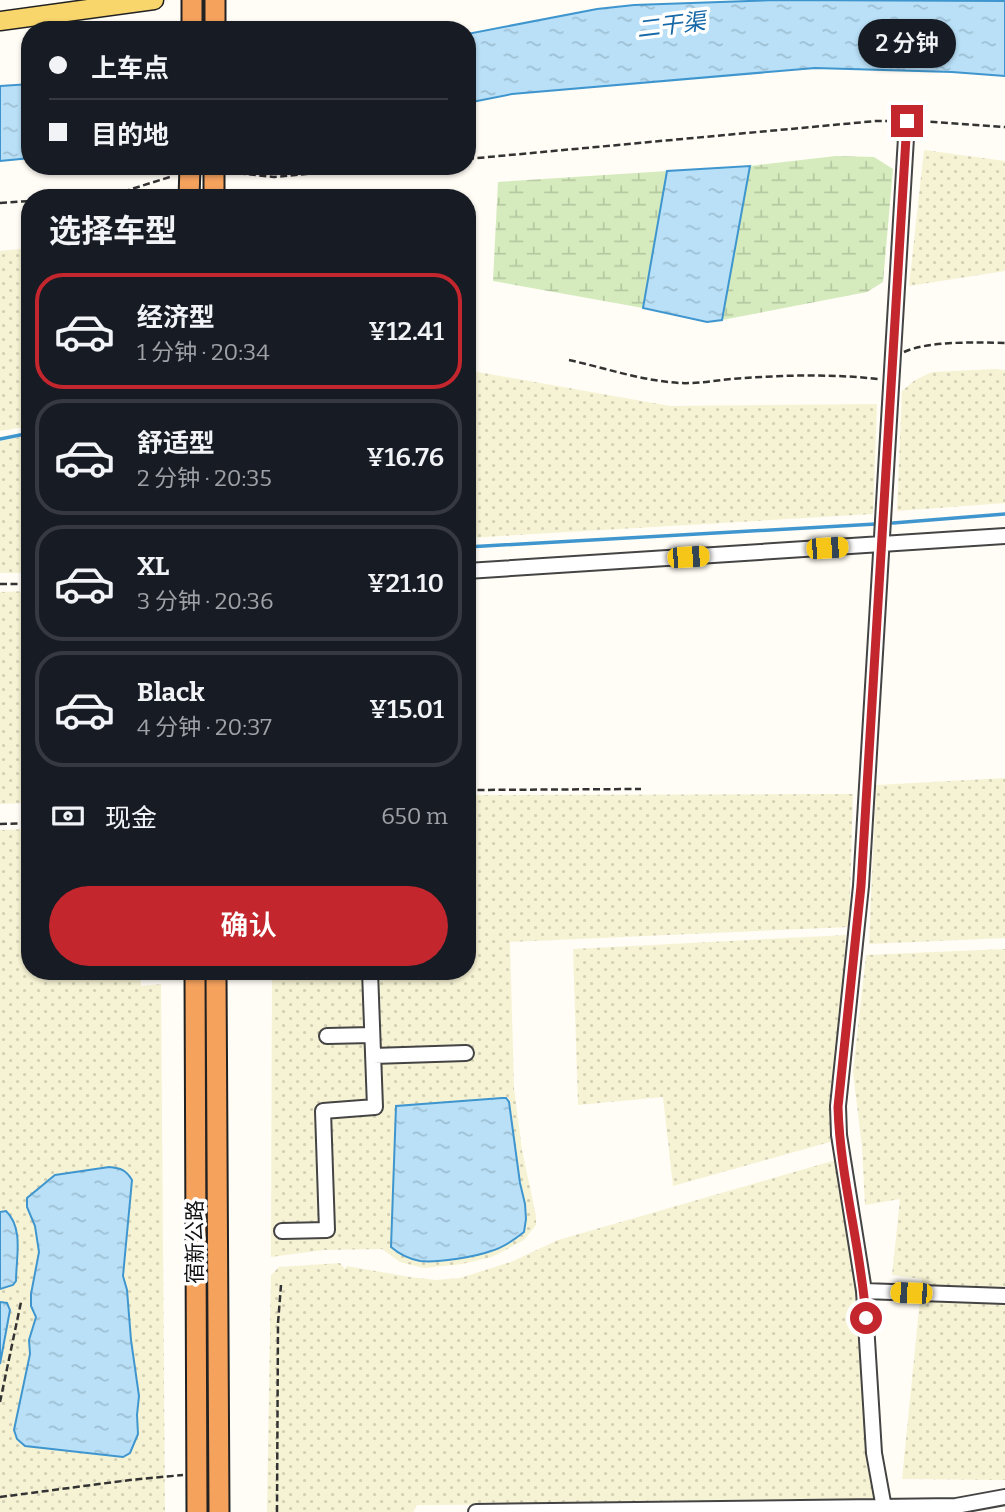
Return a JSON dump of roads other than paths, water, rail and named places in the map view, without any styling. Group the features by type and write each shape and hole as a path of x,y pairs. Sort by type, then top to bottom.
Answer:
{"highway":[{"path":"192,0 192,21"},
{"path":"215,0 215,21"},
{"name":"宿新公路","path":"195,980 197,1512"},
{"name":"宿新公路","path":"216,980 219,1512"}],"main road":[{"path":"37,0 57,14"},
{"path":"0,21 154,0"}],"street":[{"path":"884,1508 874,1453 864,1291 839,1135 838,1107 861,886 907,121"},
{"path":"476,570 1005,536"},
{"path":"282,1231 327,1230 323,1111 375,1107 370,980"},
{"path":"327,1036 372,1035"},
{"path":"373,1056 466,1053"},
{"path":"864,1291 1005,1296"},
{"path":"476,1512 956,1506 1005,1497"}],"water":[{"name":"二干渠","path":"777,0 1005,1 1005,76 815,68 512,94 476,101 476,32 597,9 634,5"},
{"path":"21,85 21,159 0,161 0,86"},
{"path":"750,166 722,320 707,322 643,308 667,171"},
{"path":"506,1098 509,1102 525,1204 524,1232 495,1250 456,1259 420,1261 394,1250 391,1247 396,1106"},
{"path":"109,1167 123,1170 132,1180 123,1276 127,1290 139,1396 138,1434 130,1453 123,1457 25,1446 17,1439 14,1430 30,1354 29,1340 36,1317 31,1306 31,1294 39,1252 27,1198 55,1175"},
{"path":"6,1211 12,1218 17,1235 16,1281 13,1285 0,1289 0,1212"},
{"path":"0,1302 7,1303 10,1310 0,1364"}],"waterway":[{"path":"0,439 21,435"},
{"path":"893,523 1005,514"},
{"path":"476,546 876,524"}]}
